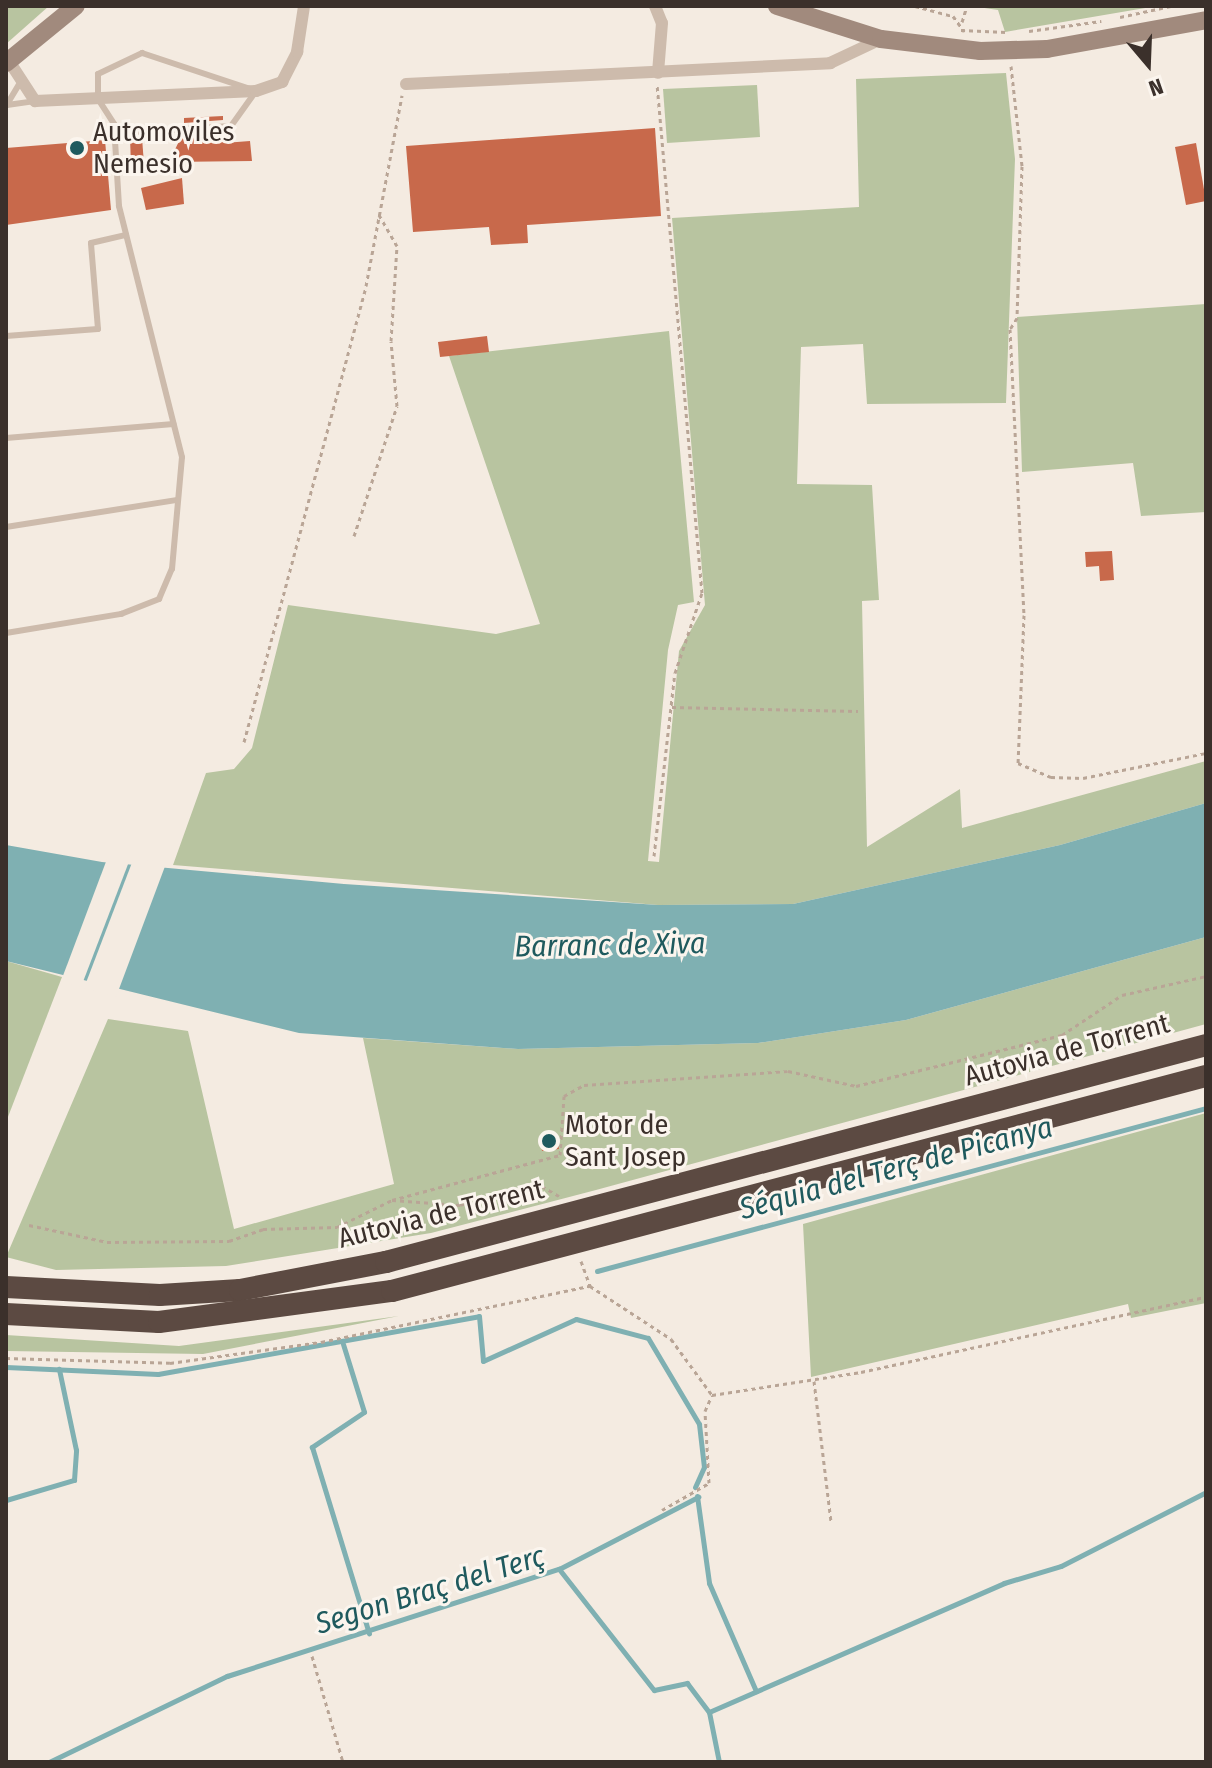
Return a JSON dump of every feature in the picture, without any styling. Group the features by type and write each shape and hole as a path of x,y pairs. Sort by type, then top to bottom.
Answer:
{"highway":[{"name":"Autovia de Torrent","path":"6,1287 173,1294 386,1262 1206,1045"},
{"path":"6,1314 159,1322 392,1291 1206,1076"},
{"path":"6,1273 160,1286 386,1262"}],"street":[{"path":"76,6 8,62 35,101 256,91 282,82 297,52 304,6"},
{"path":"655,6 662,23 658,73"},
{"path":"777,6 881,39 970,50 1011,50 1206,20"},
{"path":"406,84 830,63 881,39"}],"lane":[{"path":"142,53 256,91 231,126 120,133 98,99 98,74 142,53"},
{"path":"7,105 20,83"},
{"path":"7,105 35,101"},
{"path":"6,633 121,614 159,599 172,569 182,457 126,235 114,124"},
{"path":"6,336 98,329 91,243 126,235"},
{"path":"6,438 173,424"},
{"path":"6,527 176,500"}],"path":[{"path":"915,6 962,22"},
{"path":"967,6 962,22 970,50"},
{"path":"950,30 1020,33 1171,6"},
{"path":"1011,50 1022,166 1017,318 1010,329 1024,615 1018,763 1051,777 1083,778 1206,753"},
{"path":"654,856 681,642 702,593 658,73"},
{"path":"244,742 294,572 379,215 406,84"},
{"path":"354,536 397,406 391,341 397,246 379,215"},
{"path":"672,707 858,711"},
{"path":"29,1225 107,1242 229,1241 263,1229 337,1227 392,1200 560,1155 564,1096 584,1085 788,1071 856,1086 1062,1035 1122,995 1206,976"},
{"path":"392,1200 460,1205 542,1186 559,1196"},
{"path":"581,1261 590,1286 671,1339 712,1395"},
{"path":"6,1358 170,1363 321,1342 590,1286"},
{"path":"712,1395 814,1381 1206,1297"},
{"path":"814,1381 831,1522"},
{"path":"662,1510 709,1483 705,1411 712,1395"},
{"path":"312,1656 343,1762"}],"green space":[{"path":"6,6 49,6 6,44"},
{"path":"971,6 1157,6 1005,32 998,10"},
{"path":"1006,73 1015,159 1006,403 867,404 863,344 801,347 797,484 872,485 879,600 862,601 867,847 960,789 962,828 1206,761 1206,803 1060,845 793,904 658,905 173,865 206,773 234,769 252,748 288,605 496,634 540,624 449,356 669,331 694,602 678,605 668,650 648,861 659,862 679,651 705,605 672,218 859,207 856,79"},
{"path":"757,85 760,137 667,143 663,89"},
{"path":"1206,304 1206,512 1141,516 1133,463 1022,472 1017,317"},
{"path":"1206,937 1206,1024 596,1190 431,1233 226,1266 56,1270 6,1257 108,1019 188,1031 234,1229 394,1184 363,1038 518,1049 758,1043 906,1020"},
{"path":"6,961 62,977 6,1122"},
{"path":"1206,1113 1206,1303 1131,1318 1128,1304 811,1377 803,1224"},
{"path":"399,1316 203,1354 6,1351 6,1335 179,1346"}],"water":[{"name":"Barranc de Xiva","path":"1206,803 1206,937 906,1020 758,1043 518,1049 299,1033 6,961 6,845 102,862 344,884 658,905 793,904 1060,845"}],"pier":[{"path":"107,859 130,859 81,987 61,981"},
{"path":"133,860 167,861 116,997 84,988"}],"building":[{"path":"223,116 223,120 184,123 184,118"},
{"path":"655,128 661,216 527,225 528,243 491,245 489,227 413,232 406,146"},
{"path":"223,132 224,143 250,141 252,161 169,162 182,135"},
{"path":"130,138 142,138 144,164 131,165"},
{"path":"105,140 111,210 6,225 6,148"},
{"path":"1196,143 1206,201 1186,205 1175,147"},
{"path":"182,178 184,204 146,210 141,188"},
{"path":"487,336 489,352 440,357 438,342"},
{"path":"1112,551 1114,580 1100,581 1099,566 1086,567 1085,552"},
{"name":"Motor de Sant Josep","path":"556,1133 559,1149 542,1151 540,1135"}],"waterway":[{"name":"Séquia del Terç de Picanya","path":"597,1271 1206,1108"},
{"name":"Séquia del Terç de Picanya","path":"6,1367 158,1374 479,1316 483,1361 576,1319 648,1338 699,1424 704,1467 695,1487"},
{"path":"343,1344 364,1412 312,1447 369,1634"},
{"path":"6,1500 74,1480 76,1450 59,1369"},
{"name":"Segon Braç del Terç","path":"49,1762 227,1676 559,1569 654,1690 687,1683 709,1712 1004,1583 1061,1566 1206,1492"},
{"path":"697,1496 709,1583 756,1691"},
{"path":"559,1569 698,1497"},
{"path":"709,1712 719,1762"}],"place":[{"name":"Automoviles Nemesio","path":"77,148"},
{"name":"Motor de Sant Josep","path":"549,1141"}]}
